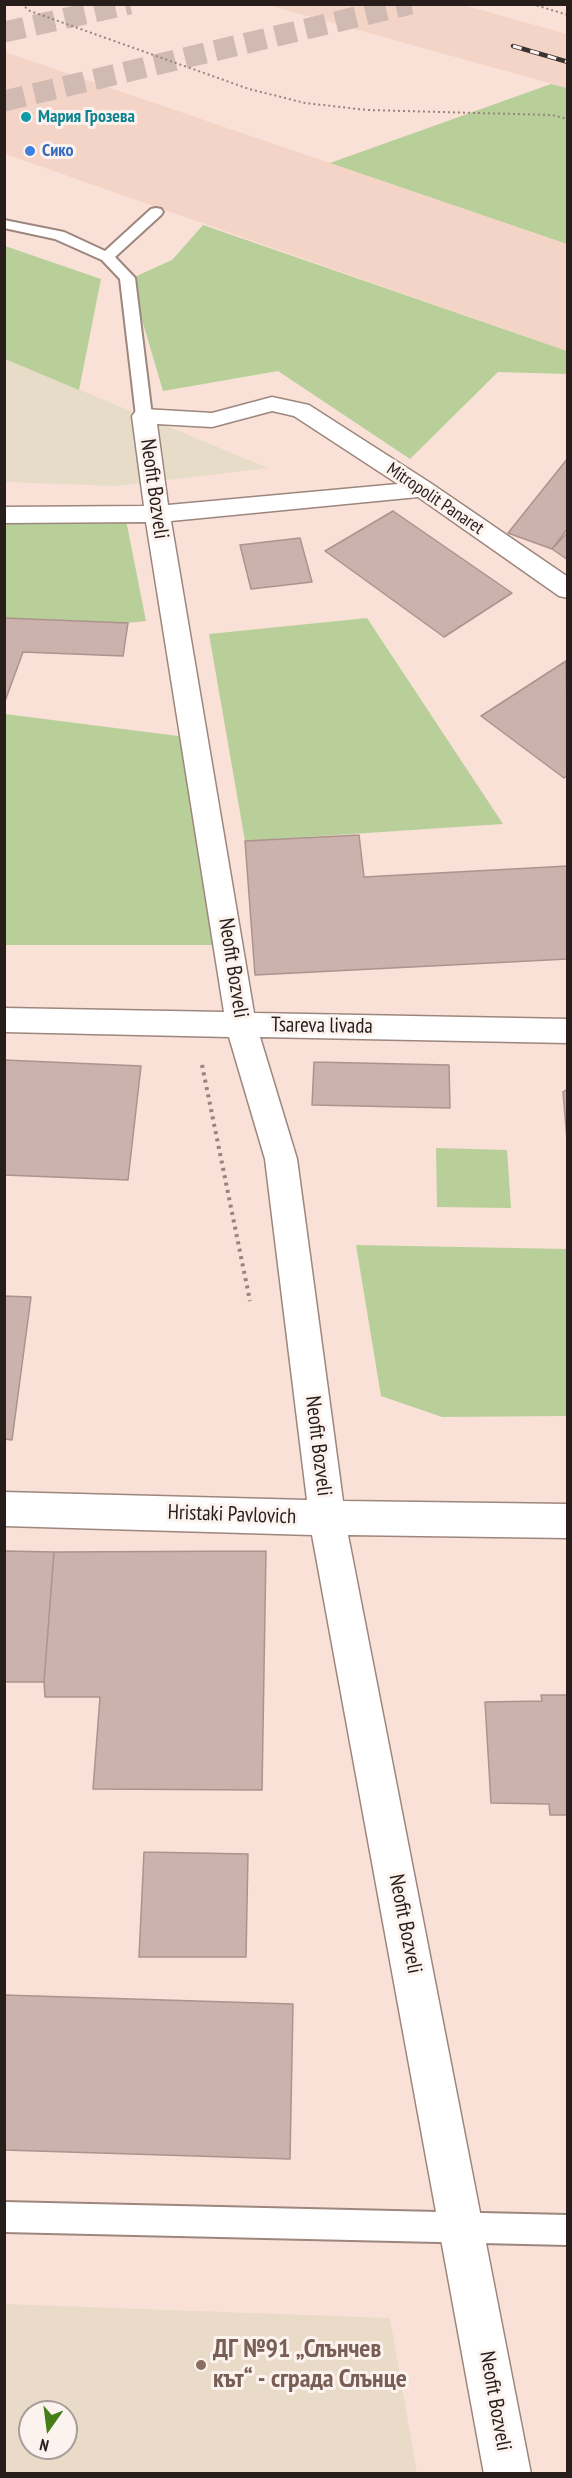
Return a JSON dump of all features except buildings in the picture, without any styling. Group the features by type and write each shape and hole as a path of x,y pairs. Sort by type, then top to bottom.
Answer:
{"street":[{"name":"Mitropolit Panaret","path":"144,416 212,420 272,404 301,410 423,489 567,590"},
{"name":"Neofit Bozveli","path":"144,416 157,514 241,1024 281,1159 327,1518 508,2474"},
{"path":"4,515 157,514 423,489"},
{"name":"Tsareva livada","path":"4,1020 567,1031"},
{"name":"Hristaki Pavlovich","path":"4,1509 327,1518 567,1521"}],"lane":[{"path":"106,257 156,212"},
{"path":"4,224 59,235 106,257 127,278 144,416"},
{"path":"4,2217 567,2230"}],"path":[{"path":"21,4 30,11 249,89 305,103 367,110 552,115 567,119"},
{"path":"532,4 567,15"},
{"path":"201,1064 252,1307"}],"shaded area":[{"path":"268,5 464,5 567,34 567,88"},
{"path":"5,52 567,244 567,351 5,154"},
{"path":"5,359 268,468 117,486 5,482"},
{"name":"ДГ №91 „Слънчев кът“ - сграда Слънце","path":"5,2304 390,2318 417,2473 5,2473"}],"green space":[{"path":"551,84 567,88 567,244 330,163"},
{"path":"203,225 567,351 567,374 498,372 410,459 278,371 163,391 130,279 172,260"},
{"path":"5,246 101,279 79,390 5,359"},
{"path":"5,515 125,515 146,621 128,623 5,618"},
{"path":"367,618 503,824 245,841 209,634"},
{"path":"5,714 194,738 229,945 5,945"},
{"path":"436,1148 507,1150 511,1208 437,1207"},
{"path":"356,1245 567,1249 567,1416 442,1417 381,1396"}],"tunnel":[{"path":"4,32 130,4"},
{"path":"4,101 411,4"}],"railway":[{"path":"513,46 568,62"}],"place":[{"name":"Мария Грозева","path":"26,117"},
{"name":"Сико","path":"30,151"},
{"name":"ДГ №91 „Слънчев кът“ - сграда Слънце","path":"201,2365"}]}
